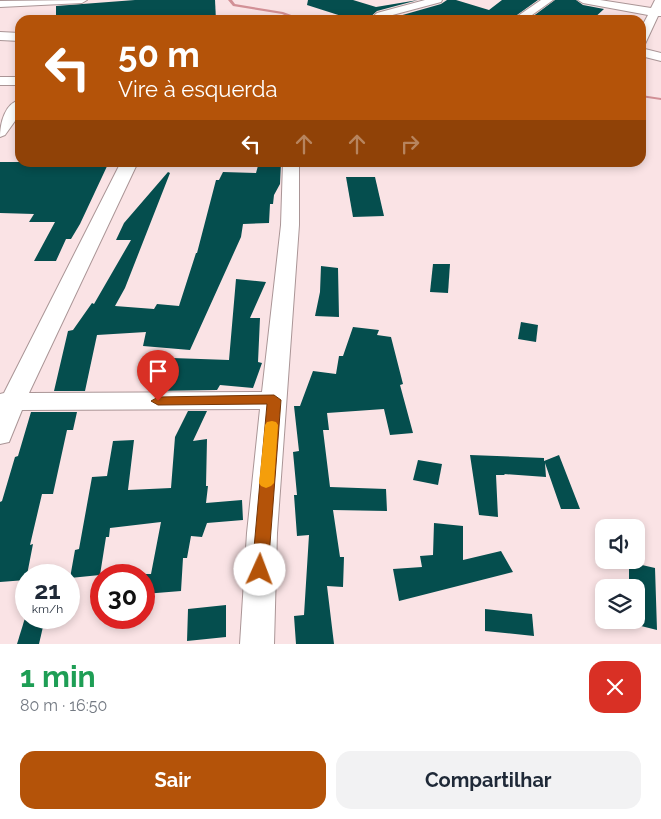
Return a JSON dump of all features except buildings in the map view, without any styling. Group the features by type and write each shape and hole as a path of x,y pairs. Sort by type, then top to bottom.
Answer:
{"street":[{"path":"0,4 82,0"},
{"path":"381,15 437,0"},
{"path":"526,15 548,0"},
{"path":"583,0 658,13"},
{"path":"646,33 658,13 660,0"},
{"path":"0,36 15,37"},
{"path":"646,53 661,57"},
{"path":"0,81 15,81"},
{"path":"0,132 15,111"},
{"path":"0,435 6,402 127,167"},
{"path":"257,644 262,533 290,225 291,167"},
{"path":"6,402 274,400"}],"waterway":[{"path":"230,0 234,5 288,15"},
{"path":"646,97 661,99"}],"slow traffic":[{"path":"266,483 272,425"}],"route":[{"path":"158,401 274,400 260,570"}]}
